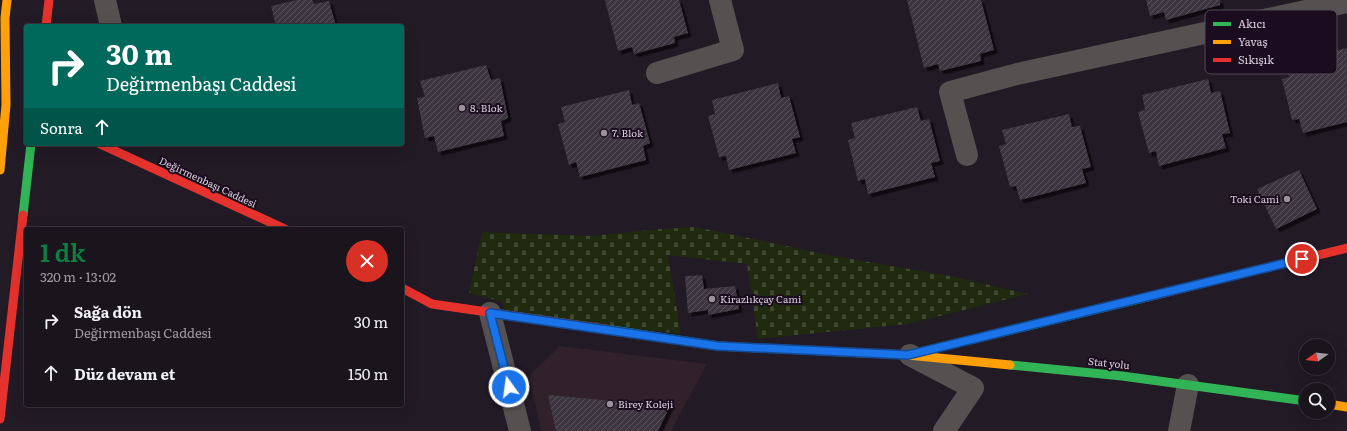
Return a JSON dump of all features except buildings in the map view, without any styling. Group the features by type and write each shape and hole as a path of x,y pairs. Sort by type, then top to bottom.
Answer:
{"street":[{"path":"0,170 5,18 7,0"},
{"path":"46,24 49,0"},
{"path":"105,0 111,24"},
{"path":"657,73 733,50 720,0"},
{"path":"1310,10 1347,2"},
{"path":"967,155 950,92 1017,74 1205,33"},
{"path":"0,419 30,146"},
{"name":"Değirmenbaşı Caddesi","path":"109,146 281,227"},
{"path":"404,289 432,304 718,346 908,355 1347,248"},
{"path":"490,313 520,431"},
{"path":"908,355 973,388 944,431"},
{"name":"Stat yolu","path":"908,355 1122,376 1299,400"},
{"path":"1179,431 1188,385"},
{"path":"1335,405 1347,407"}],"shaded area":[{"name":"Birey Koleji","path":"560,346 707,364 671,431 541,431 529,376"}],"green space":[{"path":"695,227 823,254 955,277 1028,294 908,324 758,339 747,264 668,255 681,334 503,312 503,302 469,293 482,232 592,236"}],"traffic: fast":[{"path":"23,215 31,146"},
{"path":"924,351 1152,296"},
{"path":"612,330 718,346 843,352"},
{"path":"1010,365 1122,376 1299,400"}],"traffic: slow":[{"path":"0,170 6,105 5,18 7,0"},
{"path":"843,352 908,355 1010,365"},
{"path":"1335,405 1347,407"}],"traffic: jam":[{"path":"46,24 49,0"},
{"path":"104,146 281,227"},
{"path":"0,419 23,215"},
{"path":"1152,296 1347,248"},
{"path":"404,289 432,304 612,330"}],"place":[{"name":"8. Blok","path":"462,108"},
{"name":"7. Blok","path":"604,133"},
{"name":"Toki Cami","path":"1287,199"},
{"name":"Kirazlıkçay Cami","path":"712,299"},
{"name":"Birey Koleji","path":"610,404"}],"route":[{"path":"509,387 490,313 718,346 908,355 1302,259"}]}
